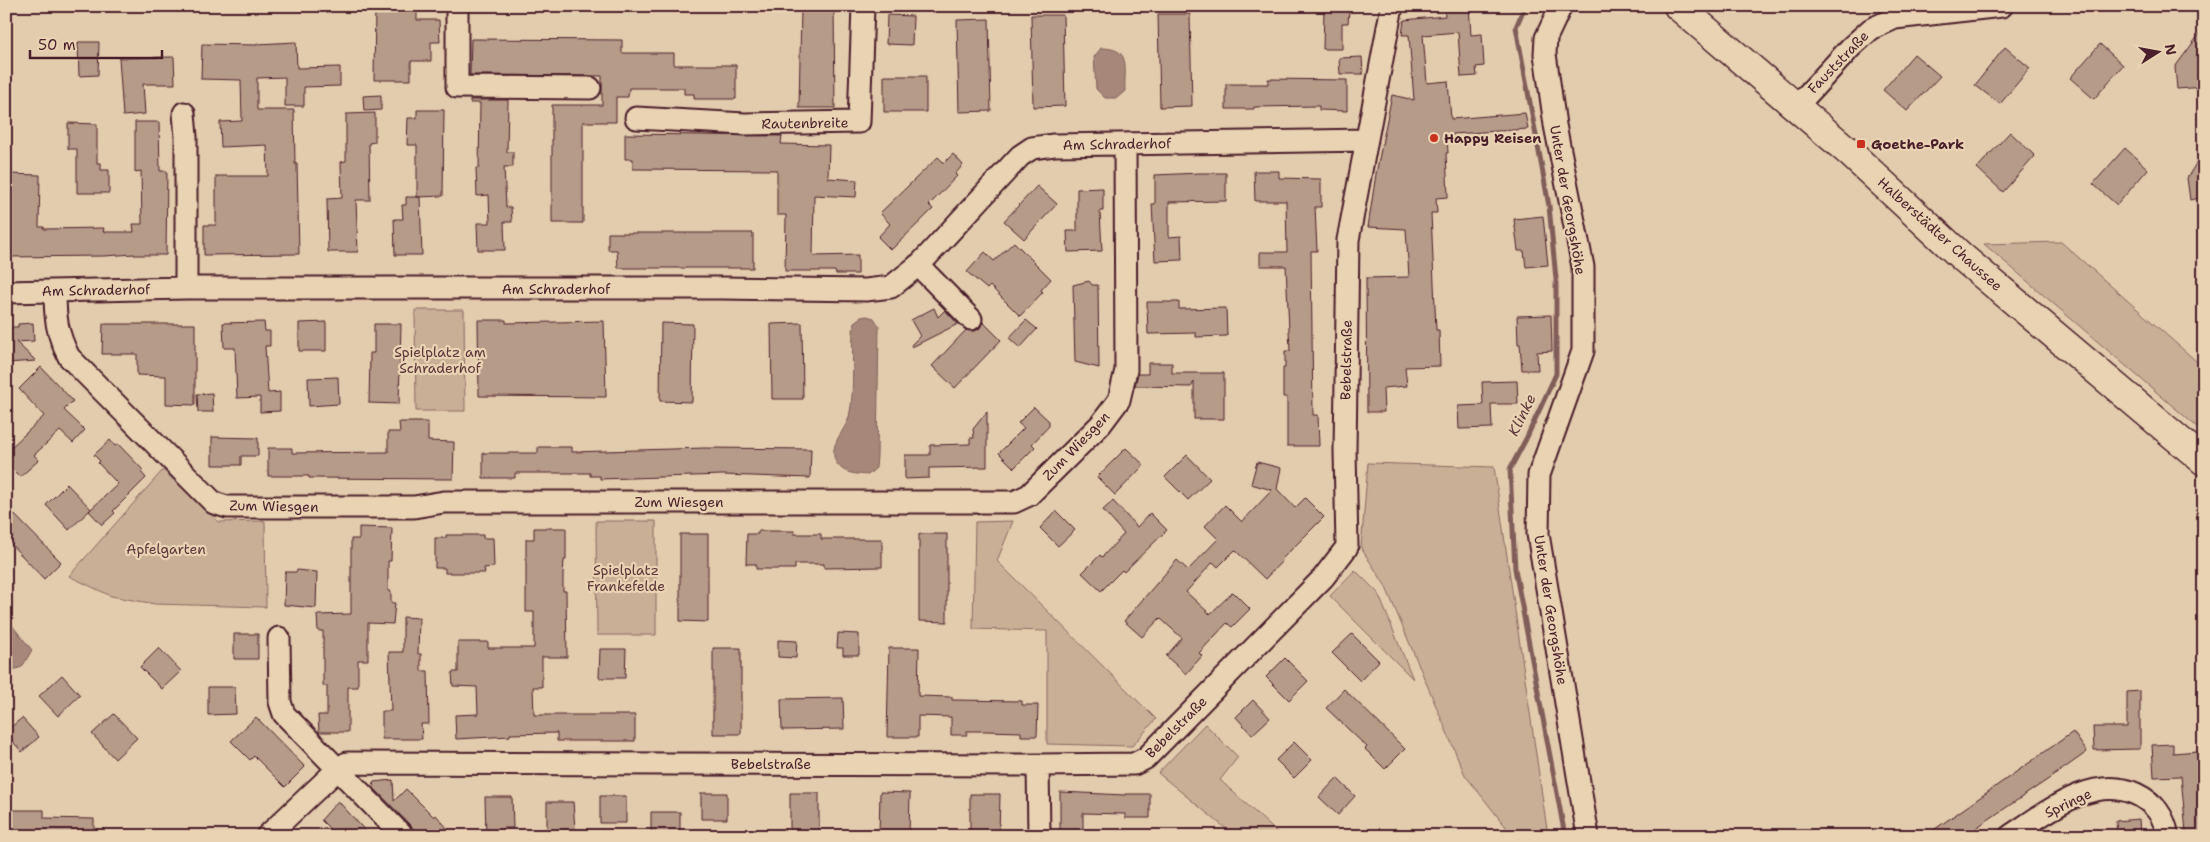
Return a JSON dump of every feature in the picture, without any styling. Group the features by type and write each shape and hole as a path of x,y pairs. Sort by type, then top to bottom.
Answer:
{"main road":[{"name":"Halberstädter Chaussee","path":"1678,6 1849,152 1962,256 2204,461"}],"street":[{"path":"457,6 457,87 590,88"},
{"name":"Rautenbreite","path":"636,118 745,124 859,122 863,6"},
{"name":"Bebelstraße","path":"267,836 339,768 347,763 1038,765 1134,764 1146,758 1323,578 1346,547 1345,450 1348,240 1392,6"},
{"name":"Unter der Georgshöhe","path":"1561,6 1546,38 1545,54 1555,125 1583,267 1583,351 1540,475 1538,534 1588,836"},
{"name":"Fauststraße","path":"1796,107 1851,47 1871,29 1895,18 1947,9 2002,6"},
{"path":"184,113 186,137 186,288"},
{"name":"Am Schraderhof","path":"6,292 186,288 722,288 866,290 891,287 918,265 1020,156 1032,148 1054,145 1367,140"},
{"name":"Zum Wiesgen","path":"55,292 55,316 60,340 69,357 214,503 227,507 414,507 444,502 1014,502 1029,495 1101,424 1119,400 1126,370 1125,144"},
{"path":"918,265 971,319"},
{"path":"279,638 280,702 284,714 339,768 402,836"},
{"path":"1038,765 1038,836"},
{"name":"Springe","path":"2010,836 2073,798 2106,788 2129,791 2153,805 2164,821 2168,836"}],"green space":[{"path":"2061,242 2204,368 2204,433 1984,244"},
{"name":"Spielplatz am Schraderhof","path":"415,310 464,310 465,411 416,411"},
{"path":"1368,463 1494,467 1548,836 1513,836 1465,775 1385,585 1361,548"},
{"name":"Apfelgarten","path":"163,470 219,522 265,521 266,607 155,604 111,596 69,576"},
{"name":"Spielplatz Frankefelde","path":"596,521 656,521 656,635 597,635"},
{"path":"1013,521 997,561 1156,719 1132,746 1047,744 1047,631 973,629 975,522"},
{"path":"1355,570 1378,593 1413,679 1330,596"},
{"path":"1205,724 1238,757 1220,780 1281,836 1235,836 1158,773"}],"shaded area":[{"path":"1101,48 1118,51 1124,60 1125,91 1117,98 1105,98 1096,89 1094,57"},
{"path":"861,317 874,318 879,326 877,456 876,468 868,475 853,474 845,471 838,465 834,454 836,443 849,417 851,405 854,322"},
{"path":"6,618 32,650 22,667 10,671 6,666"}],"building":[{"path":"816,6 834,8 835,108 799,108 801,8"},
{"path":"1469,6 1471,35 1482,34 1484,66 1476,67 1477,76 1461,77 1458,32 1423,35 1427,83 1448,81 1451,119 1525,113 1528,129 1453,134 1453,137 1447,137 1448,197 1436,198 1437,213 1431,213 1436,330 1439,330 1440,366 1405,367 1407,386 1383,388 1384,412 1367,412 1366,278 1409,277 1406,229 1368,227 1376,174 1392,95 1414,100 1409,35 1402,35 1404,20 1445,16 1444,8"},
{"path":"375,7 417,7 417,20 439,20 440,42 431,42 431,61 411,61 411,80 374,80"},
{"path":"1324,10 1349,10 1348,23 1342,23 1342,49 1323,49"},
{"path":"1158,14 1190,14 1192,106 1160,107"},
{"path":"887,15 913,16 912,45 886,44"},
{"path":"1031,15 1063,15 1065,106 1033,107"},
{"path":"989,19 991,111 959,112 957,20"},
{"path":"2204,28 2204,87 2177,89 2175,67"},
{"path":"471,39 622,40 622,53 674,53 674,65 736,65 736,99 694,99 694,94 684,94 684,88 629,88 628,97 616,97 616,122 583,122 583,223 552,223 552,105 602,105 602,76 470,75"},
{"path":"78,42 99,42 98,75 79,76"},
{"path":"296,42 297,68 340,67 340,86 304,87 304,106 285,106 285,77 257,78 257,110 294,110 299,254 204,255 204,225 216,225 216,176 268,176 267,145 221,147 220,122 242,121 241,80 201,79 202,44 257,45"},
{"path":"2100,44 2123,65 2094,99 2070,78"},
{"path":"2005,47 2030,68 2000,104 1975,85"},
{"path":"1914,54 1940,76 1907,111 1883,90"},
{"path":"174,57 175,84 143,84 145,114 123,116 119,58"},
{"path":"1362,57 1363,74 1340,74 1339,58"},
{"path":"884,76 926,76 926,112 884,112"},
{"path":"1268,79 1347,80 1347,111 1319,110 1319,106 1226,109 1226,84 1268,84"},
{"path":"381,95 381,110 364,111 363,96"},
{"path":"470,100 508,100 507,152 513,152 513,167 504,167 506,207 511,207 512,222 504,222 505,250 478,250 477,223 490,223 489,195 477,196 476,168 479,168 480,103 470,103"},
{"path":"417,110 444,110 443,196 417,197 417,145 407,145 408,118 417,118"},
{"path":"375,113 375,142 369,143 370,200 356,200 358,252 328,252 327,199 342,198 341,162 346,161 346,114"},
{"path":"135,122 159,122 160,171 167,171 166,255 6,257 6,174 40,175 39,227 44,227 44,229 104,228 103,232 134,232 133,224 142,224 141,171 135,172"},
{"path":"68,123 97,124 97,163 101,163 101,170 109,170 109,193 77,193 77,149 68,149"},
{"path":"2010,132 2035,156 2003,192 1977,168"},
{"path":"625,134 782,136 781,144 829,145 828,178 857,180 856,197 814,195 813,256 858,255 858,274 836,274 835,271 785,271 786,215 777,215 777,170 633,169 633,159 625,159"},
{"path":"2125,148 2148,169 2117,205 2093,184"},
{"path":"2204,151 2204,197 2190,200 2187,178"},
{"path":"953,154 963,165 955,174 957,176 929,205 933,209 891,250 878,237 890,224 880,213 938,157 944,163"},
{"path":"1254,171 1279,171 1279,178 1321,179 1321,207 1315,207 1317,251 1311,251 1313,415 1318,415 1319,446 1287,446 1287,397 1283,397 1285,351 1290,351 1286,266 1260,266 1260,252 1287,252 1286,201 1255,201"},
{"path":"1226,173 1226,201 1169,202 1169,237 1181,236 1182,260 1155,261 1152,204 1155,204 1155,175"},
{"path":"1037,186 1057,204 1024,239 1004,221"},
{"path":"1103,188 1103,211 1100,211 1102,251 1068,252 1067,231 1077,231 1077,189"},
{"path":"406,197 420,197 422,255 395,255 394,219 403,219 402,205 406,205"},
{"path":"1543,216 1548,265 1526,267 1524,251 1518,251 1514,219"},
{"path":"608,233 753,233 753,268 618,268 617,250 608,250"},
{"path":"1014,242 1051,279 1041,290 1043,292 1020,316 990,286 987,289 967,272 985,252 994,261"},
{"path":"1089,281 1092,285 1098,285 1099,368 1075,362 1073,285"},
{"path":"1147,302 1179,302 1179,309 1226,308 1227,336 1196,337 1196,333 1148,334"},
{"path":"934,308 938,317 945,310 958,324 912,347 911,345 920,336 911,320"},
{"path":"1551,315 1552,351 1537,352 1538,370 1522,370 1520,344 1518,344 1517,316"},
{"path":"478,320 506,320 506,323 604,321 606,397 479,396"},
{"path":"1026,320 1037,329 1020,348 1009,338"},
{"path":"264,322 265,331 270,331 270,346 265,346 268,393 280,392 280,411 260,412 260,397 237,398 235,348 224,348 223,323"},
{"path":"326,322 326,351 299,351 299,323"},
{"path":"983,322 1001,340 955,388 932,366 966,330 975,331 980,328"},
{"path":"33,323 34,341 16,342 36,361 6,363 6,327 18,327 18,324"},
{"path":"661,323 693,324 692,402 660,401"},
{"path":"802,323 803,399 772,399 771,324"},
{"path":"103,324 195,324 195,405 166,404 166,376 137,375 137,354 102,354"},
{"path":"374,324 401,324 399,404 369,403 370,353 374,353"},
{"path":"1148,363 1172,363 1172,373 1224,373 1224,419 1194,419 1194,382 1191,387 1135,386 1138,374 1148,374"},
{"path":"41,367 73,401 64,410 85,430 73,443 60,431 34,455 39,460 20,477 6,463 6,452 44,416 19,389"},
{"path":"338,377 339,404 309,406 308,378"},
{"path":"1517,381 1518,404 1491,404 1492,428 1459,429 1458,406 1483,405 1482,382"},
{"path":"212,393 213,412 198,412 197,394"},
{"path":"1034,407 1049,421 1049,426 1032,444 1035,447 1014,468 999,453 1024,428 1018,423"},
{"path":"987,412 987,467 929,468 929,478 905,479 905,455 930,455 930,445 970,444 970,438 974,438 973,429"},
{"path":"399,422 428,422 428,441 454,442 453,479 268,476 268,448 292,448 292,453 388,452 388,432 400,432"},
{"path":"212,437 258,438 258,456 241,456 241,465 212,465"},
{"path":"110,440 115,446 118,444 143,470 141,472 146,478 113,511 115,513 102,525 89,511 118,484 98,463 100,461 94,455"},
{"path":"538,447 572,447 572,452 705,448 811,449 810,478 723,475 600,479 600,476 590,476 590,473 515,473 515,478 483,478 483,453 538,453"},
{"path":"1126,448 1144,465 1115,495 1097,477"},
{"path":"1187,455 1210,479 1188,500 1165,477"},
{"path":"1257,462 1281,468 1277,489 1295,508 1305,498 1324,517 1265,579 1235,550 1218,567 1213,562 1186,592 1210,614 1233,592 1250,609 1232,627 1227,623 1199,653 1202,656 1186,674 1166,656 1182,638 1160,618 1142,637 1124,621 1177,560 1188,570 1218,539 1205,526 1225,505 1242,522 1272,490 1251,484"},
{"path":"67,484 91,509 69,530 46,505"},
{"path":"1113,501 1137,527 1150,513 1167,530 1124,572 1122,570 1101,591 1082,573 1100,555 1102,557 1124,534 1103,510"},
{"path":"6,506 61,562 44,579 6,539"},
{"path":"1056,511 1075,530 1058,546 1040,528"},
{"path":"359,527 392,528 391,561 388,561 388,591 391,591 391,603 395,603 393,624 368,623 368,660 358,660 358,687 348,687 348,732 319,732 318,715 327,715 327,686 323,686 323,631 318,631 317,615 351,614 351,539 359,539"},
{"path":"534,528 566,528 566,560 564,560 563,591 566,591 567,657 542,657 542,687 533,687 534,715 635,715 635,741 557,741 557,733 510,734 510,736 456,739 455,715 478,714 477,687 453,686 452,672 458,672 458,642 488,642 488,648 534,648 534,612 526,612 526,539 534,539"},
{"path":"758,531 794,531 794,534 821,534 821,539 882,539 882,567 824,568 824,564 795,564 795,569 756,569 756,564 746,564 747,534 758,534"},
{"path":"680,534 708,534 708,622 680,621"},
{"path":"919,534 947,534 947,622 919,621"},
{"path":"446,535 483,535 483,538 493,538 494,567 484,568 485,573 445,573 445,568 435,568 435,538 446,538"},
{"path":"297,570 317,572 316,608 284,605 285,572 296,572"},
{"path":"403,617 419,618 418,654 421,654 421,671 428,671 429,724 421,724 422,739 382,739 382,711 391,711 389,652 403,652"},
{"path":"838,633 859,634 859,655 843,655 843,648 837,648"},
{"path":"234,634 258,634 258,659 234,659"},
{"path":"1352,634 1379,661 1360,681 1332,653"},
{"path":"778,640 797,641 796,658 778,657"},
{"path":"159,648 181,671 162,689 140,667"},
{"path":"713,648 741,648 741,734 713,734"},
{"path":"889,648 919,648 918,696 952,697 952,700 1022,701 1022,705 1038,705 1037,736 1021,736 1021,732 987,731 967,731 967,735 951,735 951,717 918,716 918,737 887,737"},
{"path":"600,649 626,649 625,678 599,678"},
{"path":"1285,658 1308,681 1289,700 1266,677"},
{"path":"62,675 80,695 58,716 39,696"},
{"path":"208,687 235,687 236,714 208,715"},
{"path":"1344,689 1405,749 1385,769 1365,749 1367,747 1326,708"},
{"path":"2140,691 2140,749 2094,750 2093,727 2127,727 2127,692"},
{"path":"843,698 844,729 782,730 781,699"},
{"path":"1253,700 1270,718 1252,735 1236,717"},
{"path":"114,714 137,738 115,759 92,734"},
{"path":"256,717 305,767 285,787 254,756 250,760 231,741"},
{"path":"22,718 39,737 22,752 6,734 6,731"},
{"path":"2073,732 2087,752 2056,774 1964,836 1925,836"},
{"path":"1294,742 1312,760 1294,778 1276,760"},
{"path":"2173,744 2173,753 2198,751 2201,796 2204,807 2204,832 2186,833 2181,776 2154,777 2152,745"},
{"path":"1337,778 1355,796 1338,815 1319,797"},
{"path":"393,780 394,801 406,789 434,817 436,815 454,836 417,836 412,827 374,788 373,782"},
{"path":"880,792 910,793 909,836 879,836"},
{"path":"1060,792 1125,795 1150,794 1150,818 1125,818 1125,814 1083,813 1083,836 1060,836"},
{"path":"701,793 727,793 727,819 701,819"},
{"path":"790,793 819,793 819,836 790,836"},
{"path":"970,794 1000,794 999,836 970,836"},
{"path":"600,796 626,796 626,823 600,823"},
{"path":"485,797 512,797 513,828 503,828 503,836 486,836"},
{"path":"338,801 370,836 337,836 321,820"},
{"path":"547,802 573,802 575,829 547,830"},
{"path":"11,810 44,810 44,818 94,819 94,836 11,836"},
{"path":"651,812 680,812 680,836 651,836"},
{"path":"2139,819 2140,836 2117,836 2116,821"}],"waterway":[{"name":"Klinke","path":"1525,6 1516,27 1549,206 1556,279 1556,374 1510,469 1515,569 1565,836"}],"place":[{"name":"Happy Reisen","path":"1434,138"},
{"name":"Goethe-Park","path":"1861,144"}]}
